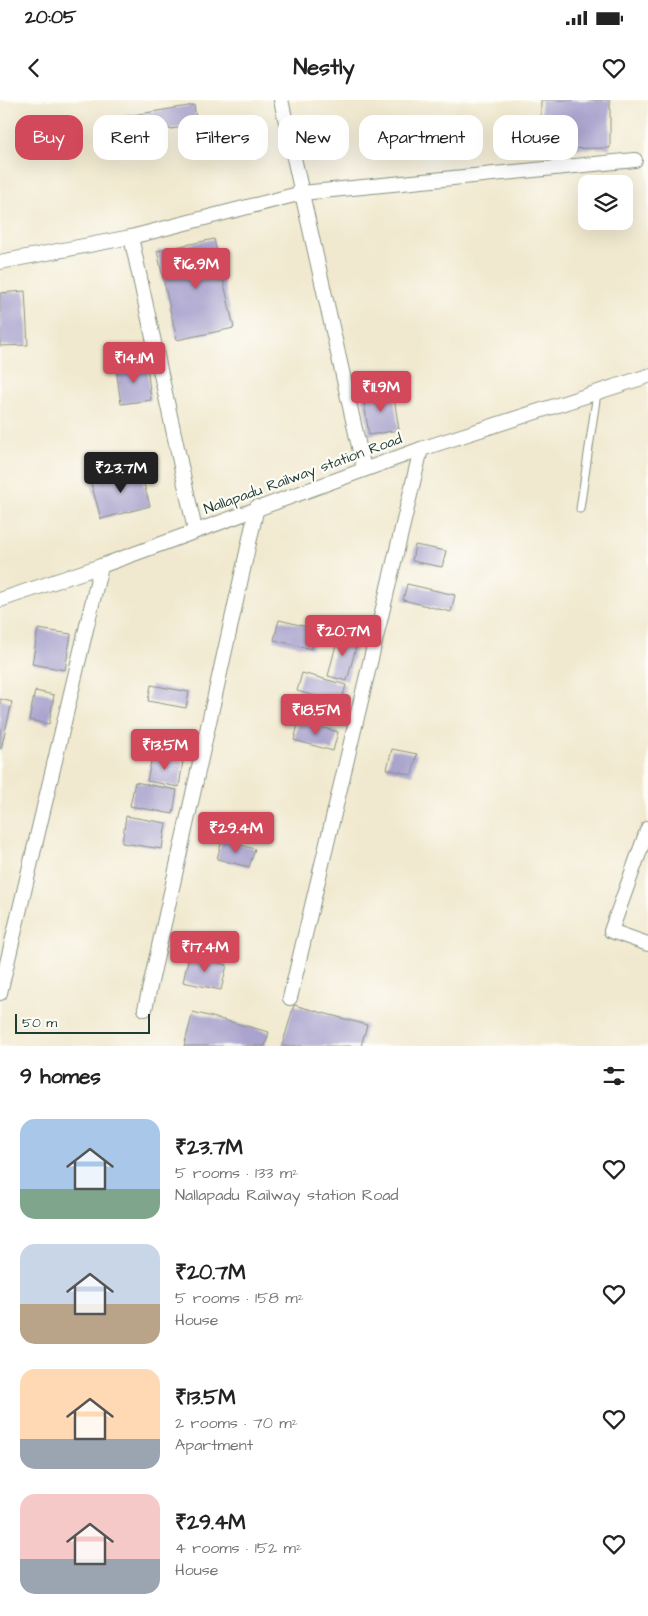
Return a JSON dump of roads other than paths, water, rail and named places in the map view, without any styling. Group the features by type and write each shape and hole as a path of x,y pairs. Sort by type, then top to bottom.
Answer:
{"street":[{"path":"281,100 364,469"},
{"path":"0,262 132,237 302,194 635,160"},
{"path":"132,237 196,530"},
{"name":"Nallapadu Railway station Road","path":"0,600 101,566 257,507 421,449 648,376"},
{"path":"290,998 421,449"},
{"path":"145,1009 257,507"},
{"path":"0,993 101,566"},
{"path":"648,828 611,931 648,944"}],"lane":[{"path":"580,509 597,392"}]}
